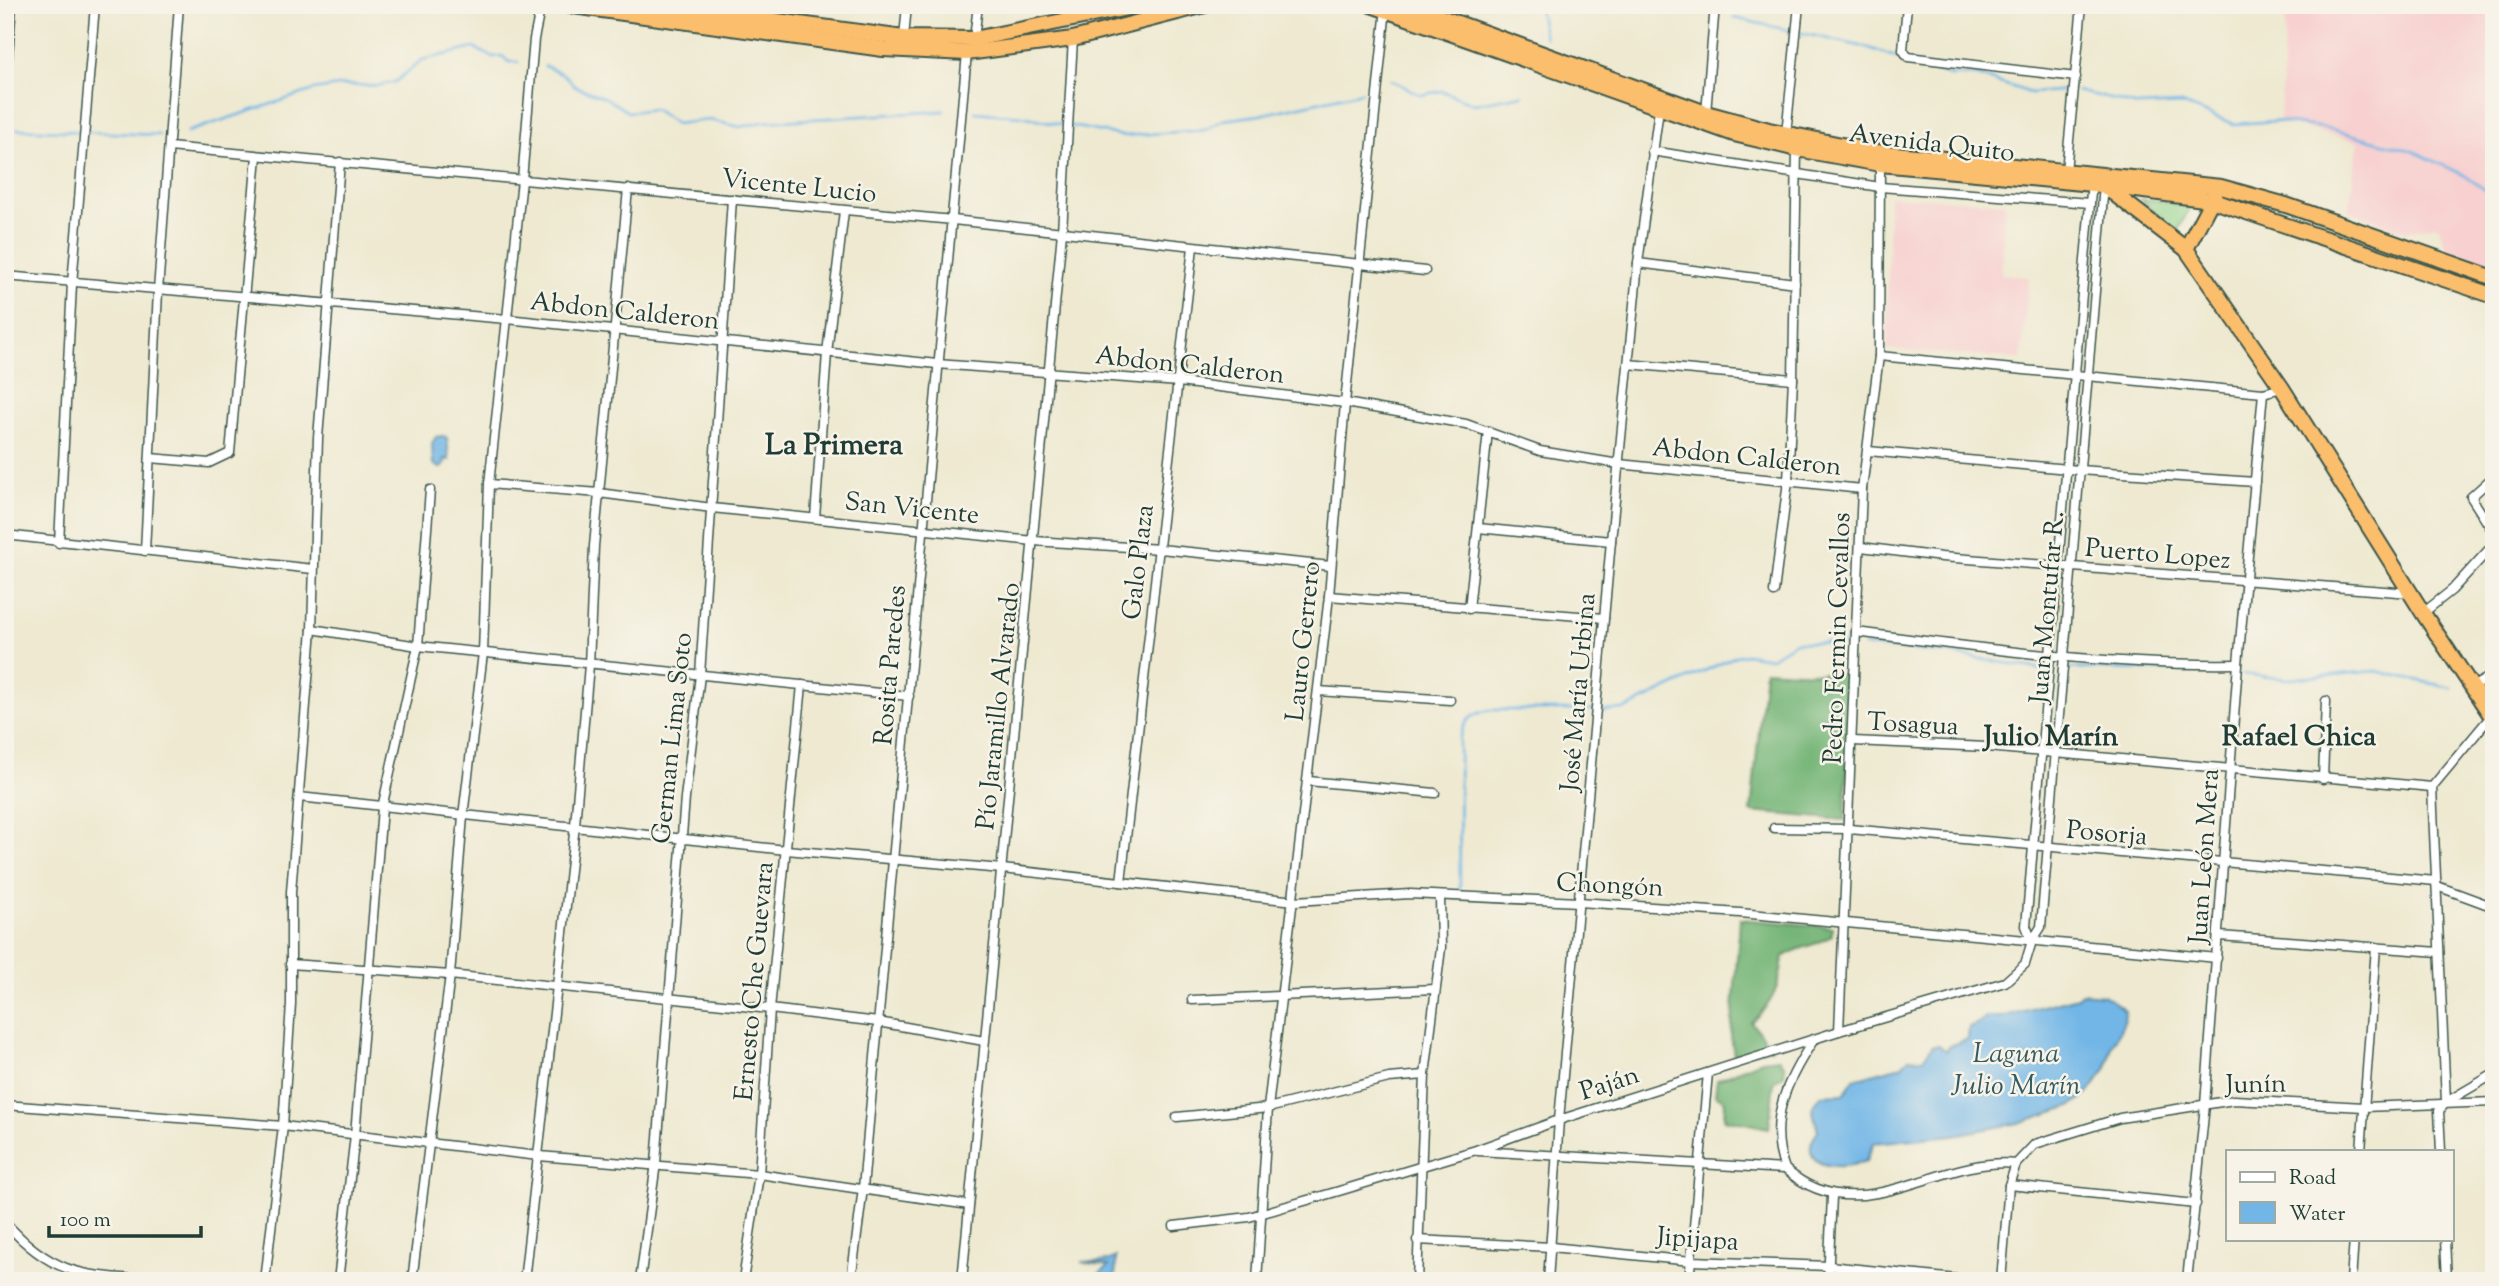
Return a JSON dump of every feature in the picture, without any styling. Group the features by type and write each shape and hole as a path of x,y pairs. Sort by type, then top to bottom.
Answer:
{"highway":[{"path":"566,5 883,49 967,53 1073,39 1205,5"},
{"path":"659,5 751,11 904,38 974,39 1142,5"},
{"name":"Avenida Quito","path":"1371,5 1386,8 1734,134 1881,164 2221,187 2286,205 2494,278"},
{"name":"Avenida Quito","path":"1408,5 1706,113 1786,134 1875,152 2066,171 2098,180 2211,200 2494,296"},
{"path":"2098,180 2186,249 2282,387 2423,614 2492,718"},
{"path":"2186,249 2211,200 2221,187"}],"street":[{"path":"5,93 12,5"},
{"path":"60,543 72,284 95,5"},
{"path":"145,551 158,291 179,5"},
{"path":"412,1281 450,975 463,816 483,653 489,484 522,180 534,39 541,5"},
{"path":"904,38 907,5"},
{"path":"974,39 978,5"},
{"path":"1706,113 1715,5"},
{"path":"1786,134 1799,5"},
{"path":"1907,5 1905,54 2076,79"},
{"path":"2066,171 2081,5"},
{"name":"Lauro Gerrero","path":"1257,1281 1268,1108 1295,901 1329,596 1345,403 1386,8"},
{"name":"Pío Jaramillo Alvarado","path":"962,1281 1062,232 1071,118 1073,39"},
{"name":"Rosita Paredes","path":"851,1281 863,1188 909,696 921,528 953,220 967,53"},
{"name":"José María Urbina","path":"1548,1281 1559,1120 1611,541 1638,263 1660,109"},
{"name":"Vicente Lucio","path":"169,147 953,220 1425,271"},
{"path":"1774,592 1788,481 1793,379 1797,149"},
{"path":"1652,151 1880,187 2090,203"},
{"path":"150,457 209,463 230,453 257,156"},
{"path":"265,1281 282,1126 291,1004 291,892 312,629 318,438 331,305 340,162"},
{"name":"Pedro Fermin Cevallos","path":"1839,1031 1862,489 1879,356 1881,164"},
{"name":"Juan Montufar R.","path":"2032,941 2026,926 2056,566 2090,203 2098,180"},
{"name":"Juan Montufar R.","path":"2032,941 2041,928 2087,376 2098,180"},
{"path":"524,1281 575,825 589,665 591,583 617,330 628,189"},
{"name":"German Lima Soto","path":"640,1281 656,1163 667,1000 700,676 732,199"},
{"path":"815,518 827,353 845,211"},
{"name":"Galo Plaza","path":"1121,882 1192,247"},
{"path":"1638,263 1795,283"},
{"name":"Abdon Calderon","path":"5,276 72,284 507,319 937,363 1179,382 1345,403 1488,431 1540,451 1619,464 1862,489"},
{"path":"1879,356 2263,393 2282,387"},
{"path":"1628,364 1793,379"},
{"name":"Juan León Mera","path":"2187,1281 2205,1105 2238,664 2263,393"},
{"path":"1469,609 1488,431"},
{"name":"Abdon Calderon","path":"1868,451 2065,469 2255,482"},
{"path":"2494,476 2471,497 2494,533"},
{"name":"San Vicente","path":"489,484 599,493 712,508 1034,541 1160,549 1331,566"},
{"path":"338,1281 355,1135 382,808 418,646 430,490"},
{"path":"1478,528 1611,541"},
{"path":"5,535 313,569"},
{"path":"2423,614 2452,590 2494,544"},
{"name":"Puerto Lopez","path":"1861,547 2056,566 2410,593"},
{"path":"1329,596 1604,618"},
{"path":"312,629 418,646 909,696"},
{"path":"1856,632 2049,657 2158,665 2238,664"},
{"path":"2471,688 2494,674"},
{"name":"Ernesto Che Guevara","path":"743,1281 759,1174 770,1009 802,684"},
{"path":"1318,691 1450,700"},
{"path":"2323,779 2326,701"},
{"path":"2446,1102 2432,787 2492,718"},
{"name":"Tosagua","path":"1853,741 2041,752 2432,787"},
{"path":"1308,781 1436,793"},
{"name":"Chongón","path":"299,797 382,808 575,825 786,850 1002,869 1295,901 1410,894 1579,902 2217,958"},
{"name":"Posorja","path":"1774,828 1849,829 2436,884 2494,907"},
{"path":"1417,1281 1425,1075 1441,948 1440,897"},
{"path":"2219,936 2439,952"},
{"name":"Paján","path":"1174,1226 1261,1213 1422,1166 1839,1031 2005,982 2025,964 2032,941"},
{"path":"2361,1150 2376,947"},
{"path":"290,964 450,975 770,1009 878,1022 984,1041"},
{"path":"1192,1000 1283,993 1435,989"},
{"path":"1785,1169 1779,1139 1780,1104 1791,1073 1813,1041"},
{"path":"1689,1281 1702,1163 1708,1073"},
{"path":"2441,1150 2439,1111 2446,1102 2494,1074"},
{"path":"1177,1116 1268,1108 1378,1081 1425,1075"},
{"name":"Junín","path":"2016,1164 2035,1144 2120,1118 2234,1100 2364,1107 2494,1102"},
{"path":"5,1105 282,1126 539,1156 656,1163 759,1174 969,1205"},
{"path":"1476,1150 1785,1169 1806,1184 1832,1196 1871,1194 1996,1162 2016,1164 2009,1185 2001,1281"},
{"path":"2009,1185 2196,1204"},
{"path":"1828,1281 1832,1196"},
{"path":"5,1223 23,1242 59,1267 87,1275 158,1281"},
{"name":"Jipijapa","path":"1417,1240 1551,1247 1692,1261 1829,1266 1976,1281"},
{"path":"2351,1281 2354,1240"},
{"path":"2445,1240 2447,1281"}],"shaded area":[{"path":"2286,5 2494,5 2494,265 2447,249 2439,227 2434,225 2408,232 2349,211 2358,142 2280,122"},
{"path":"1889,196 2005,203 2001,274 2029,277 2021,359 1887,349"}],"green space":[{"path":"2141,199 2191,205 2177,232"},
{"path":"1765,670 1851,675 1845,820 1751,812"},
{"path":"1740,919 1832,927 1832,935 1783,957 1774,993 1765,1008 1751,1022 1771,1048 1734,1055 1731,1036"},
{"path":"1779,1058 1785,1067 1784,1075 1774,1081 1769,1128 1724,1119 1725,1101 1715,1095 1717,1080 1762,1060"}],"water":[{"path":"436,437 447,438 449,460 445,459 444,466 440,468 433,464 432,443"},
{"name":"Laguna Julio Marín","path":"2082,993 2104,995 2125,1010 2124,1022 2112,1046 2106,1069 2088,1094 2071,1106 2019,1123 1954,1135 1874,1143 1866,1161 1850,1165 1823,1164 1812,1154 1811,1145 1818,1130 1812,1108 1821,1095 1844,1094 1854,1079 1901,1066 1909,1058 1924,1059 1932,1046 1939,1045 1946,1051 1949,1046 1968,1039 1969,1027 1986,1017 2001,1017 2077,997"},
{"path":"1116,1257 1115,1281 1090,1281 1109,1266 1081,1262 1102,1262"}],"waterway":[{"path":"1538,5 1545,38"},
{"path":"1665,5 1697,13"},
{"path":"1734,18 1869,48 1950,76 1975,75 2031,93 2071,90"},
{"path":"187,132 314,90 344,85 377,86 395,82 422,60 474,48 493,57 502,56 509,62 518,62"},
{"path":"545,66 566,76 574,86 606,98 628,112 654,109 676,124 709,120 740,127 763,122 944,111"},
{"path":"1391,80 1421,95 1442,91 1474,104 1523,95"},
{"path":"2077,91 2139,106 2182,104 2234,124 2275,121 2331,129 2413,151 2464,175 2494,196"},
{"path":"1071,126 1123,136 1205,130 1223,120 1260,115 1362,92"},
{"path":"975,112 1022,116 1065,125"},
{"path":"17,129 159,135"},
{"path":"1603,711 1625,709 1736,656 1746,654 1771,658 1795,642 1844,643"},
{"path":"1864,646 1951,654 2040,669"},
{"path":"2069,668 2228,672"},
{"path":"2243,674 2287,679 2376,671 2452,688"},
{"path":"1460,891 1459,740 1465,723 1477,714 1489,710 1592,710"}],"district":[{"name":"La Primera","path":"834,444"},
{"name":"Julio Marín","path":"2051,735"},
{"name":"Rafael Chica","path":"2299,735"}]}
